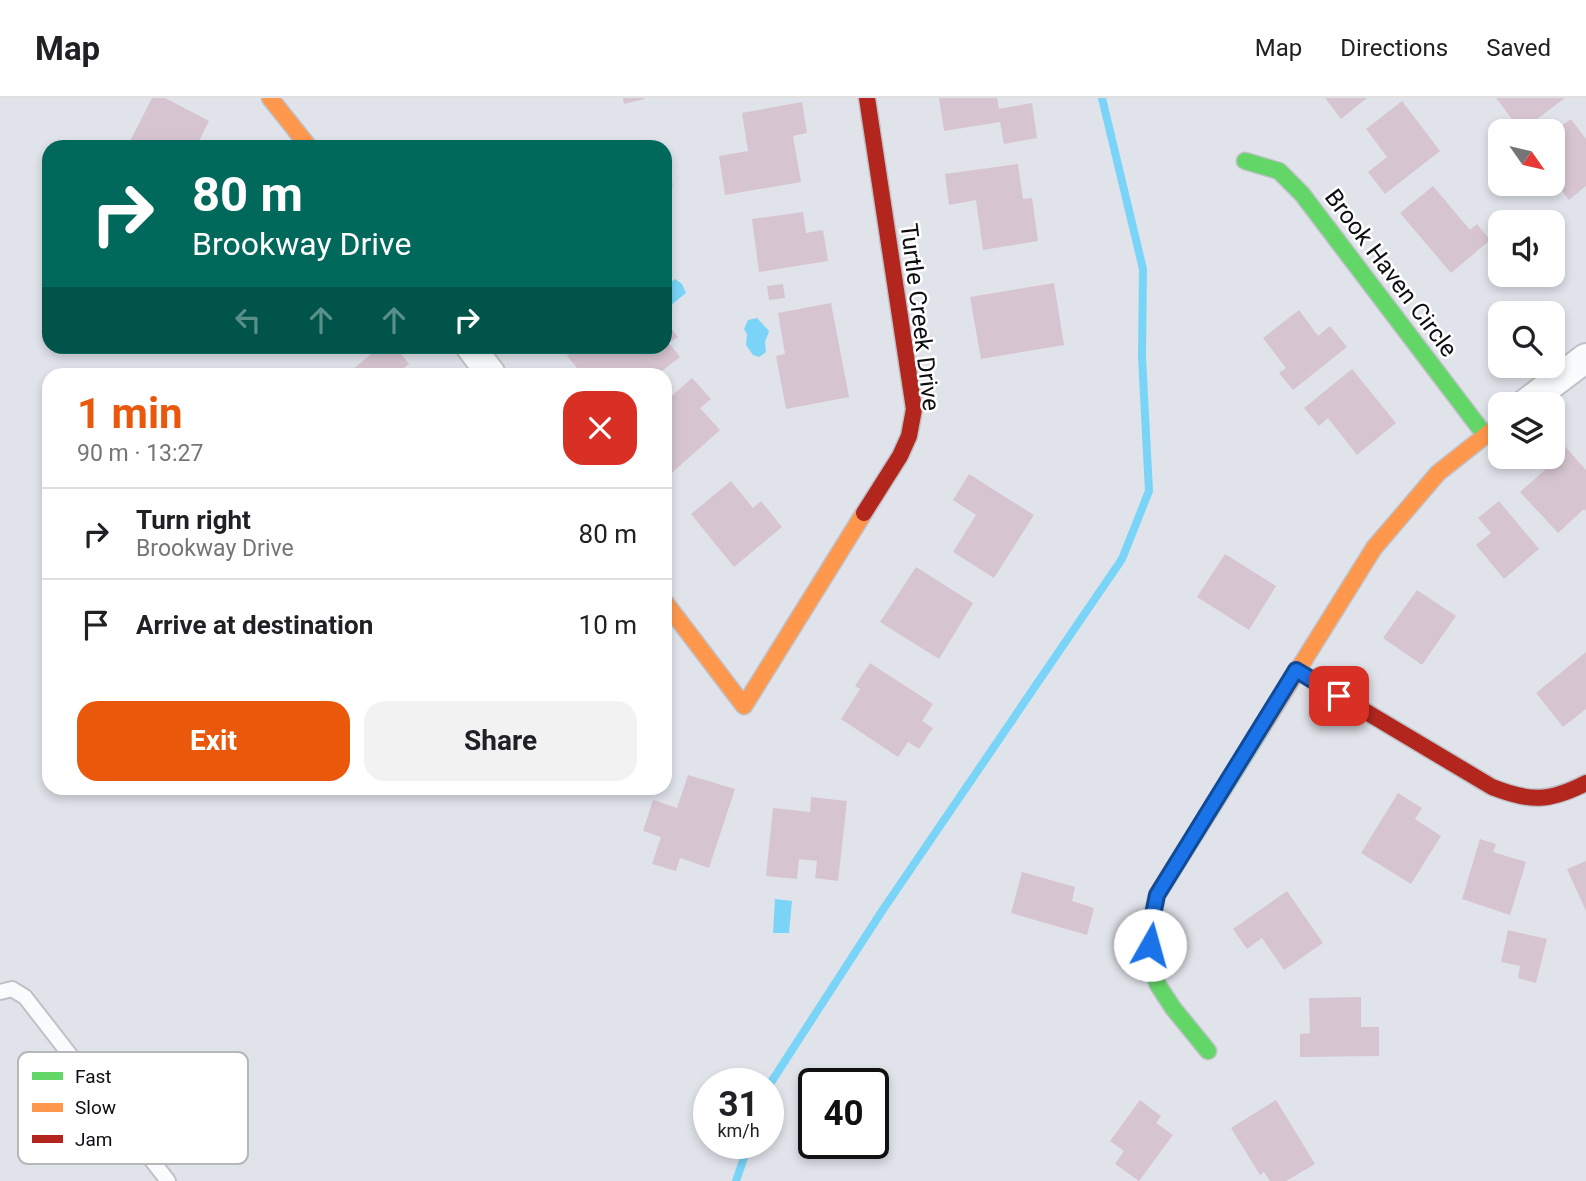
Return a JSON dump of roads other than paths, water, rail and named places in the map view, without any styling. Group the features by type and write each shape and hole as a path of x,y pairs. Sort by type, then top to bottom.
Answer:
{"street":[{"path":"270,98 303,140"},
{"name":"Turtle Creek Drive","path":"672,612 744,706 900,456 909,436 914,409 867,98"},
{"name":"Brook Haven Circle","path":"1245,161 1279,171 1302,194 1485,435"},
{"path":"1541,392 1586,358"},
{"path":"1208,1051 1165,997 1149,960 1150,930 1157,895 1374,548 1438,473 1488,433"},
{"path":"1296,670 1492,787 1518,798 1542,800 1567,793 1586,783"}],"lane":[{"path":"0,992 12,989 25,998 67,1052"},
{"path":"155,1164 168,1181"}],"water":[{"path":"675,279 682,284 686,293 672,304 672,281"},
{"path":"757,318 769,331 765,342 766,352 759,357 753,355 746,345 747,334 744,329 748,320"},
{"path":"775,899 792,901 789,933 773,933"}],"waterway":[{"path":"780,1068 882,911 1122,559 1149,491 1142,357 1143,269 1102,98"},
{"path":"736,1181 744,1159"}]}
